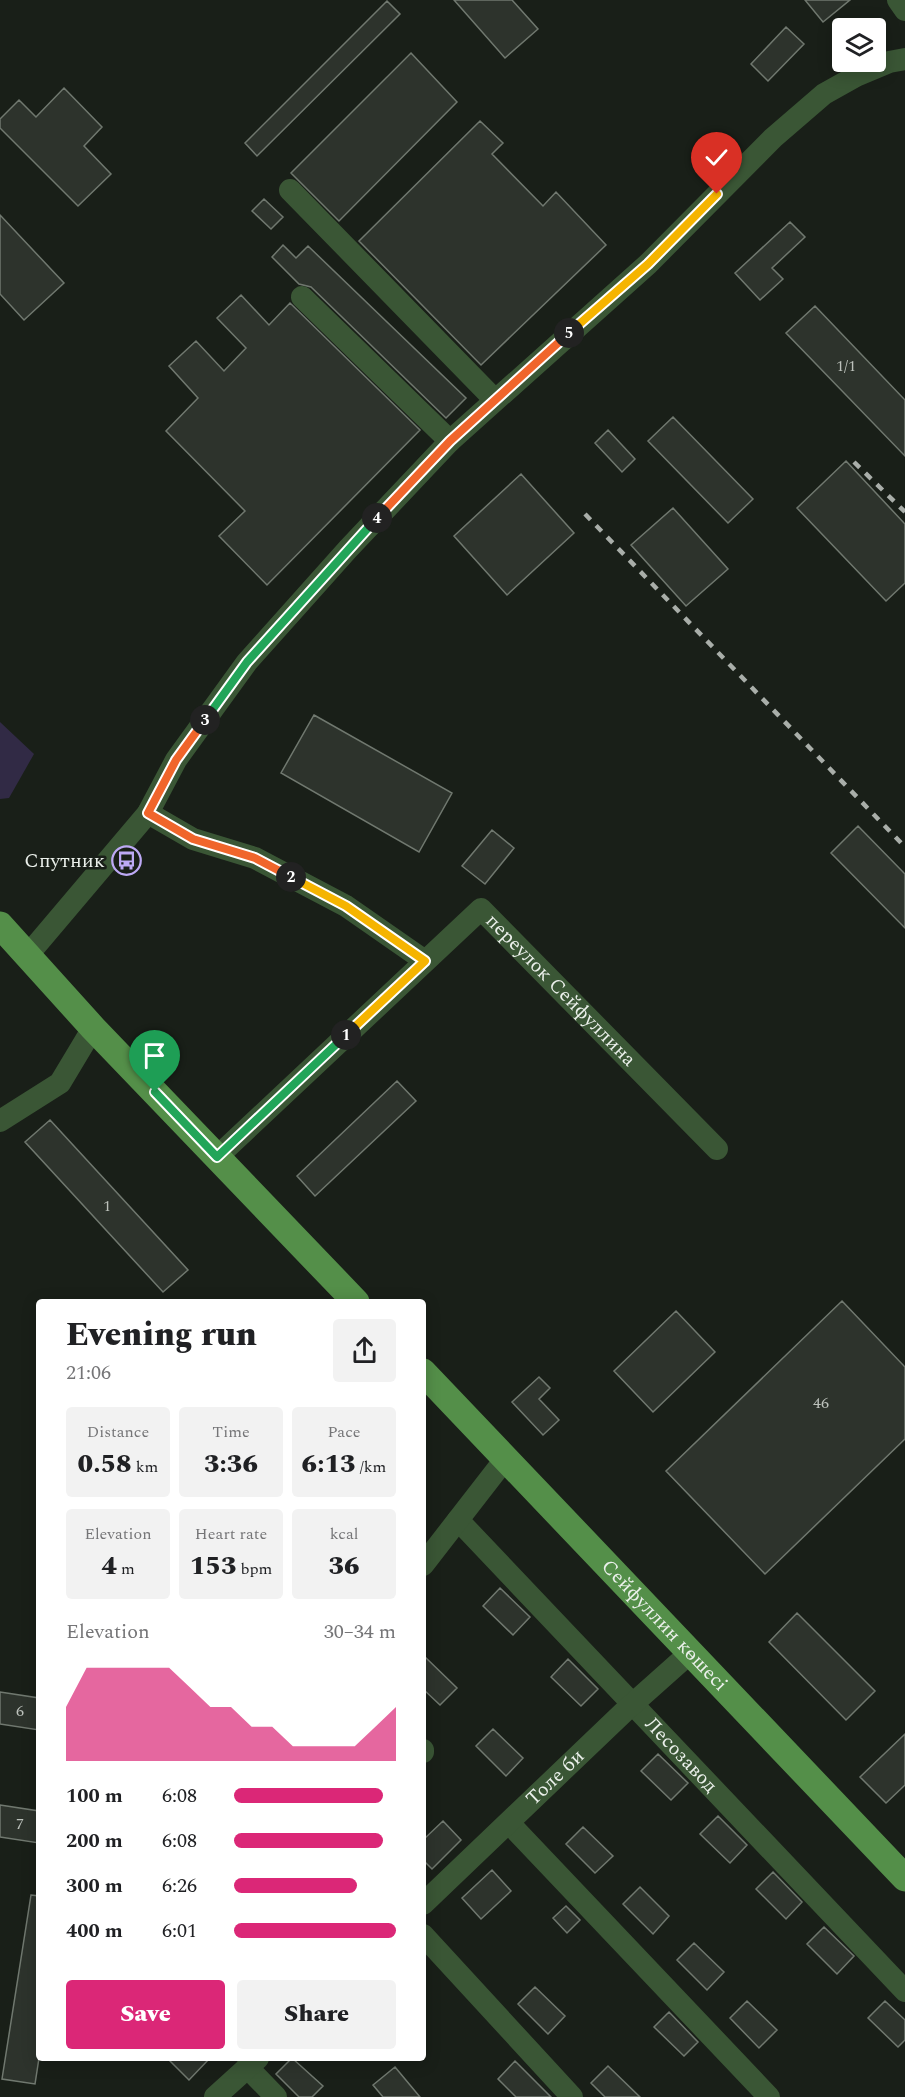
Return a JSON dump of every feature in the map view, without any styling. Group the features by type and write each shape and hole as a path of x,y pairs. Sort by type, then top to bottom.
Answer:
{"main road":[{"path":"0,925 93,1028 353,1299"},
{"name":"Сейфуллин көшесі","path":"426,1375 905,1878"}],"street":[{"path":"898,0 905,10"},
{"path":"27,956 148,813 176,760 247,662 348,549 450,441 494,399 648,264 773,138 824,94 858,75 889,62 905,59"},
{"path":"290,190 494,399"},
{"path":"302,297 450,441"},
{"path":"148,813 193,839 255,858 346,906 425,961"},
{"name":"переулок Сейфуллина","path":"217,1157 481,909 717,1149"},
{"path":"0,1121 60,1083 93,1028"},
{"path":"426,1561 506,1458"},
{"name":"Лесозавод","path":"458,1520 905,1991"},
{"name":"Толе би","path":"426,1901 691,1652"},
{"path":"508,1823 769,2097"},
{"path":"426,1938 572,2097"},
{"path":"215,2097 252,2063 276,2097"}],"shaded area":[{"path":"0,722 34,754 9,798 0,799"}],"building":[{"path":"454,0 512,0 538,29 505,58"},
{"path":"805,0 850,0 823,22"},
{"path":"387,1 400,14 257,156 245,143"},
{"path":"786,27 804,44 768,81 751,64"},
{"path":"411,53 457,102 339,221 291,173"},
{"path":"64,88 102,127 84,146 111,174 78,206 0,128 0,119 19,100 36,117"},
{"path":"480,121 503,143 492,154 543,206 556,192 606,245 481,365 359,241"},
{"path":"264,199 283,217 271,229 252,211"},
{"path":"0,215 64,283 24,320 0,294"},
{"path":"790,222 805,237 772,268 783,279 760,300 735,273"},
{"path":"283,245 296,258 308,246 466,398 446,418 311,287 299,284 272,257"},
{"path":"241,295 269,325 290,303 420,430 267,585 219,536 245,511 166,431 198,398 169,366 196,341 224,371 246,348 217,318"},
{"path":"815,306 905,400 905,456 786,333"},
{"path":"673,417 753,499 728,523 648,441"},
{"path":"608,430 635,459 622,472 595,443"},
{"path":"846,461 905,524 905,583 886,601 797,508"},
{"path":"521,474 574,533 507,595 454,536"},
{"path":"673,508 728,569 686,606 631,545"},
{"path":"314,715 452,793 419,852 281,773"},
{"path":"858,826 905,874 905,928 831,853"},
{"path":"492,830 514,848 485,884 462,866"},
{"path":"397,1081 416,1101 315,1196 297,1176"},
{"path":"50,1120 188,1270 163,1292 25,1142"},
{"path":"842,1301 905,1367 905,1439 765,1574 666,1471"},
{"path":"676,1311 715,1352 653,1412 614,1371"},
{"path":"539,1377 550,1388 539,1399 559,1420 543,1435 512,1402"},
{"path":"500,1588 530,1617 513,1635 483,1606"},
{"path":"797,1613 875,1691 846,1720 769,1642"},
{"path":"426,1658 457,1688 440,1705 426,1692"},
{"path":"568,1659 598,1689 581,1706 551,1677"},
{"path":"0,1692 36,1698 36,1730 0,1724"},
{"path":"493,1729 523,1758 506,1776 476,1746"},
{"path":"905,1734 905,1785 886,1803 860,1777"},
{"path":"658,1754 688,1783 671,1800 641,1771"},
{"path":"0,1805 36,1811 36,1843 0,1837"},
{"path":"718,1816 747,1845 730,1863 700,1834"},
{"path":"443,1821 461,1840 432,1869 426,1863 426,1837"},
{"path":"583,1827 613,1856 595,1873 566,1844"},
{"path":"492,1870 511,1891 481,1919 462,1898"},
{"path":"773,1872 802,1902 786,1919 756,1889"},
{"path":"640,1887 669,1916 653,1934 623,1904"},
{"path":"31,1895 36,1896 36,2061 39,2061 35,2084 2,2079"},
{"path":"566,1906 580,1920 567,1933 553,1918"},
{"path":"824,1927 854,1956 837,1974 807,1944"},
{"path":"694,1943 724,1972 707,1990 677,1960"},
{"path":"535,1987 565,2016 548,2034 518,2004"},
{"path":"747,2001 777,2030 759,2048 730,2018"},
{"path":"885,2001 905,2020 905,2040 898,2047 868,2018"},
{"path":"669,2012 698,2042 684,2056 654,2027"},
{"path":"170,2061 207,2061 189,2080"},
{"path":"289,2061 295,2061 323,2086 312,2097 299,2097 276,2074"},
{"path":"515,2061 551,2097 516,2097 498,2079"},
{"path":"608,2066 640,2097 605,2097 591,2083"},
{"path":"395,2067 420,2097 383,2097 373,2085"}],"railway":[{"path":"854,462 905,512"},
{"path":"585,514 905,847"}],"place":[{"name":"Спутник","path":"126,861"}],"route":[{"path":"155,1092 217,1157 425,961 346,906 255,858 193,839 148,813 176,760 247,662 348,549 450,441 494,399 648,264 717,194"}]}
